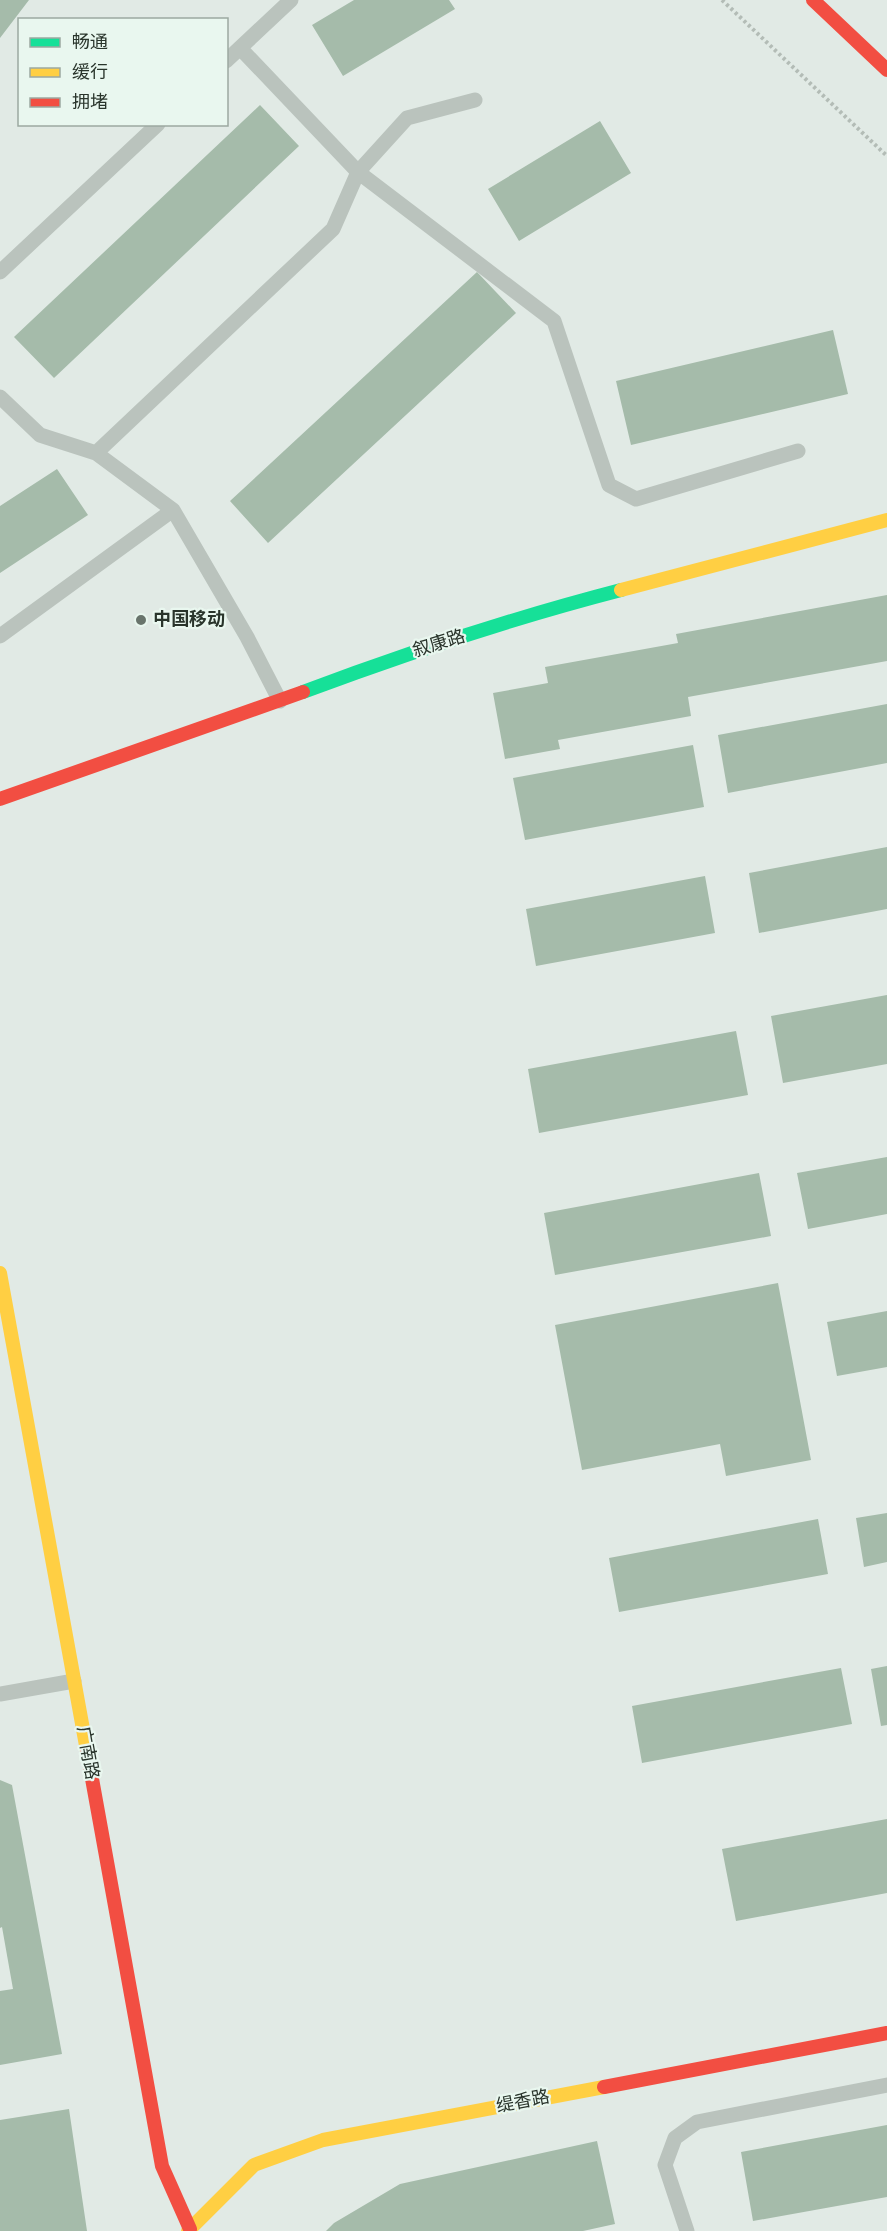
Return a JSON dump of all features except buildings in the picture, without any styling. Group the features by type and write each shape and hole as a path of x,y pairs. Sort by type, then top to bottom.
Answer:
{"street":[{"path":"813,0 887,69"},
{"name":"叙康路","path":"0,800 391,659 564,605 887,520"},
{"name":"广南路","path":"0,1273 162,2166 189,2230"},
{"name":"缇香路","path":"189,2230 254,2165 323,2140 887,2032"}],"lane":[{"path":"228,59 291,0"},
{"path":"240,48 358,172 554,321 609,485 636,499 798,451"},
{"path":"96,453 333,229 358,172 407,118 475,100"},
{"path":"0,272 156,126"},
{"path":"0,397 40,435 96,453 173,510 248,637 280,700"},
{"path":"0,636 173,510"},
{"path":"0,1694 74,1681"},
{"path":"687,2231 666,2165 675,2138 697,2122 887,2085"}],"path":[{"path":"723,0 887,156"}],"traffic: fast":[{"path":"303,692 460,637 621,590"}],"traffic: slow":[{"path":"621,590 887,520"},
{"path":"0,1273 87,1751"},
{"path":"188,2231 254,2165 323,2140 604,2087"}],"traffic: jam":[{"path":"813,0 887,70"},
{"path":"0,799 303,692"},
{"path":"87,1751 162,2166 190,2229"},
{"path":"604,2087 887,2033"}],"place":[{"name":"中国移动","path":"141,620"}]}
